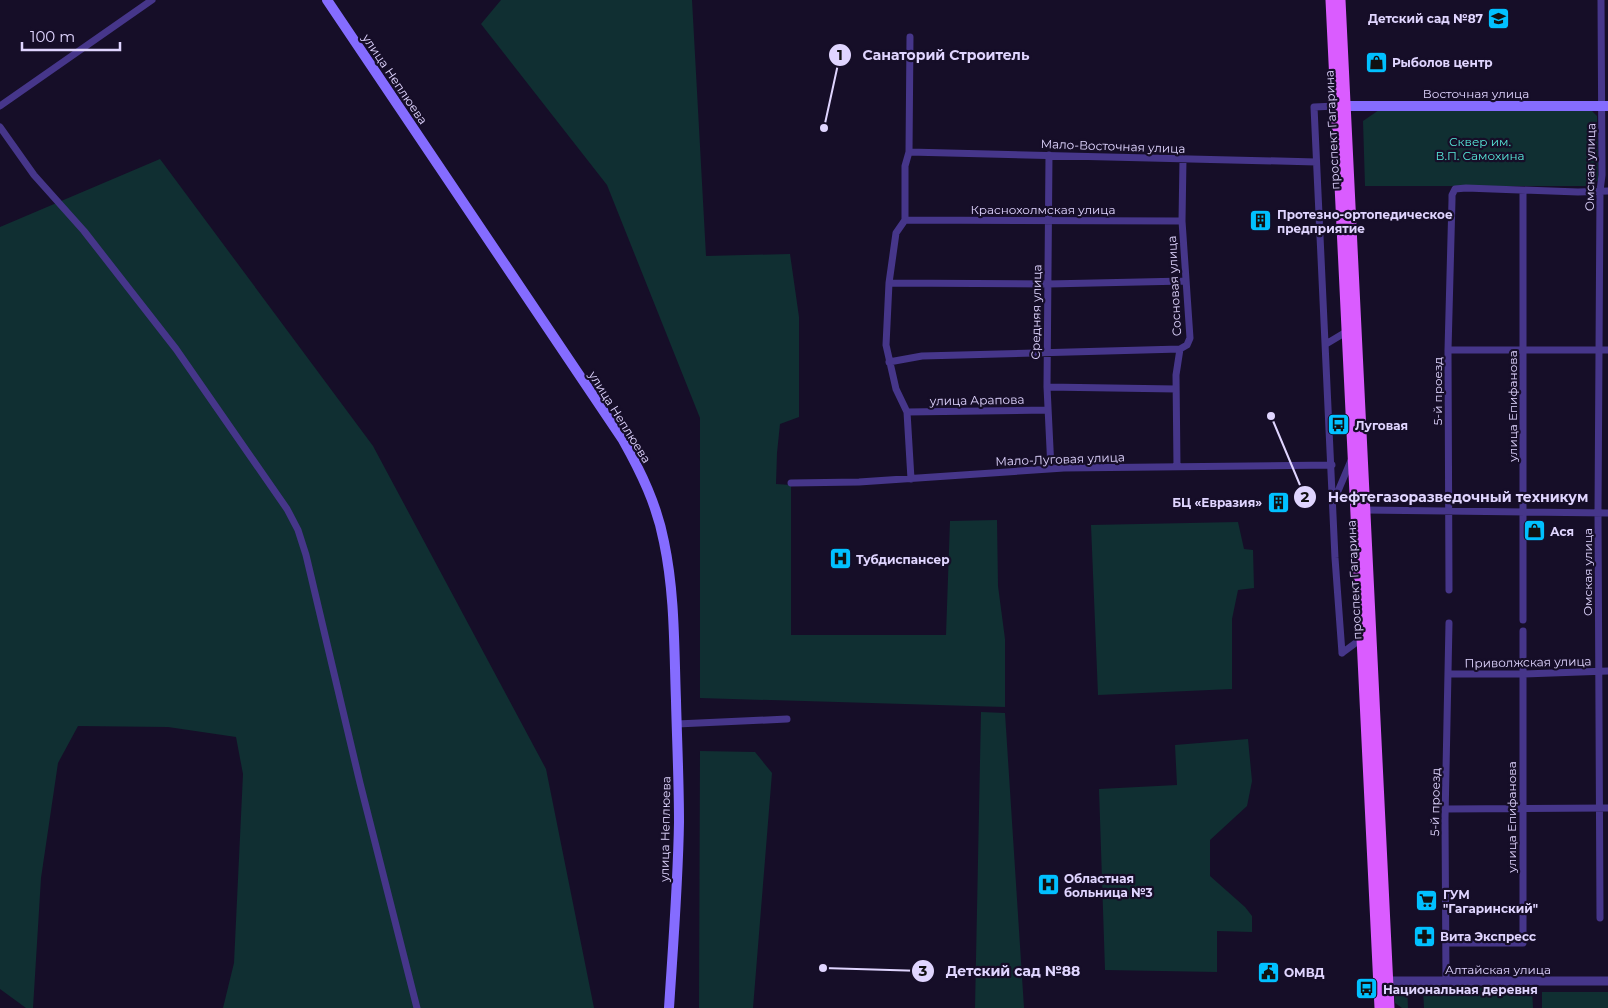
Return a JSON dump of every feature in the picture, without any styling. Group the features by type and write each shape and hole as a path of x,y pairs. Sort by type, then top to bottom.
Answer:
{"main road":[{"name":"улица Неплюева","path":"327,0 623,440 642,476 660,524 670,573 677,724 678,848 669,1008"},
{"name":"проспект Гагарина","path":"1331,0 1340,106 1365,510 1383,981 1380,1008"},
{"name":"проспект Гагарина","path":"1340,0 1340,106 1346,332 1352,458 1361,639 1383,981 1389,1008"},
{"name":"Восточная улица","path":"1340,106 1605,106"}],"street":[{"path":"0,106 152,0"},
{"name":"Омская улица","path":"1600,918 1604,808 1600,741 1598,513 1604,191 1602,175 1605,106 1601,0"},
{"path":"910,37 909,152 904,166 905,220 896,233 889,283 886,346 897,390 907,412 911,479"},
{"path":"1340,106 1314,107 1316,162 1342,652 1361,639"},
{"path":"0,127 34,174 84,231 176,349 287,509 298,530 306,555 360,783 417,1008"},
{"name":"Мало-Восточная улица","path":"909,152 1316,162"},
{"name":"Средняя улица","path":"1049,155 1047,410 1051,469"},
{"name":"Сосновая улица","path":"1177,467 1176,375 1180,349 1187,345 1190,338 1182,221 1183,159"},
{"name":"5-й проезд","path":"1449,590 1448,350 1452,200 1454,191 1459,188 1523,191"},
{"path":"1523,191 1604,191"},
{"name":"улица Епифанова","path":"1523,191 1523,620"},
{"name":"Краснохолмская улица","path":"905,220 1182,221"},
{"path":"889,283 1048,284 1185,280"},
{"path":"1326,344 1346,332"},
{"path":"889,362 922,356 1180,349"},
{"path":"1448,350 1608,350"},
{"path":"1047,387 1176,389"},
{"name":"улица Арапова","path":"907,412 1047,410"},
{"path":"1333,504 1352,458"},
{"name":"Мало-Луговая улица","path":"790,483 859,482 1051,469 1332,465"},
{"path":"1365,510 1608,513"},
{"name":"5-й проезд","path":"1446,981 1449,623"},
{"name":"улица Епифанова","path":"1446,943 1523,943 1523,631"},
{"name":"Приволжская улица","path":"1449,674 1608,671"},
{"path":"677,724 787,719"},
{"path":"1600,741 1608,741"},
{"path":"1446,808 1604,808"},
{"path":"1600,879 1608,878"},
{"name":"Алтайская улица","path":"1383,981 1608,981"}],"green space":[{"path":"501,0 692,0 706,256 790,254 799,317 799,417 780,424 776,484 791,485 791,635 946,635 950,521 997,520 998,586 1005,639 1005,707 700,698 700,418 607,185 481,24"},
{"name":"Сквер им. В.П. Самохина","path":"1379,110 1592,111 1597,116 1598,180 1591,186 1365,186 1363,121"},
{"path":"160,159 373,446 546,769 594,1008 223,1008 234,963 243,774 236,737 168,727 78,726 58,763 41,878 33,1008 26,1008 0,989 0,227"},
{"path":"1238,522 1244,549 1253,550 1254,588 1238,590 1232,619 1232,689 1098,695 1091,525"},
{"path":"981,712 1005,713 1024,1008 975,1008"},
{"path":"1248,739 1252,781 1247,806 1210,840 1210,876 1245,907 1252,916 1252,932 1217,931 1217,972 1105,970 1099,789 1177,785 1175,745"},
{"path":"700,751 755,752 772,773 753,1008 699,1008"},
{"path":"1407,986 1408,1008 1402,1008 1395,1003 1394,992 1399,987"},
{"path":"1423,987 1532,988 1533,1008 1424,1008"},
{"path":"1542,992 1608,992 1608,1008 1542,1008"}],"place":[{"name":"Детский сад №87","path":"1499,18"},
{"name":"Рыболов центр","path":"1376,62"},
{"name":"Санаторий Строитель","path":"824,128"},
{"name":"Протезно-ортопедическое предприятие","path":"1261,221"},
{"name":"Нефтегазоразведочный техникум","path":"1271,416"},
{"name":"Луговая","path":"1339,425"},
{"name":"БЦ «Евразия»","path":"1278,502"},
{"name":"Ася","path":"1534,531"},
{"name":"Тубдиспансер","path":"840,559"},
{"name":"Областная больница №3","path":"1048,885"},
{"name":"ГУМ \"Гагаринский\"","path":"1427,901"},
{"name":"Вита Экспресс","path":"1424,936"},
{"name":"Детский сад №88","path":"823,968"},
{"name":"ОМВД","path":"1268,972"},
{"name":"Национальная деревня","path":"1367,989"}]}
